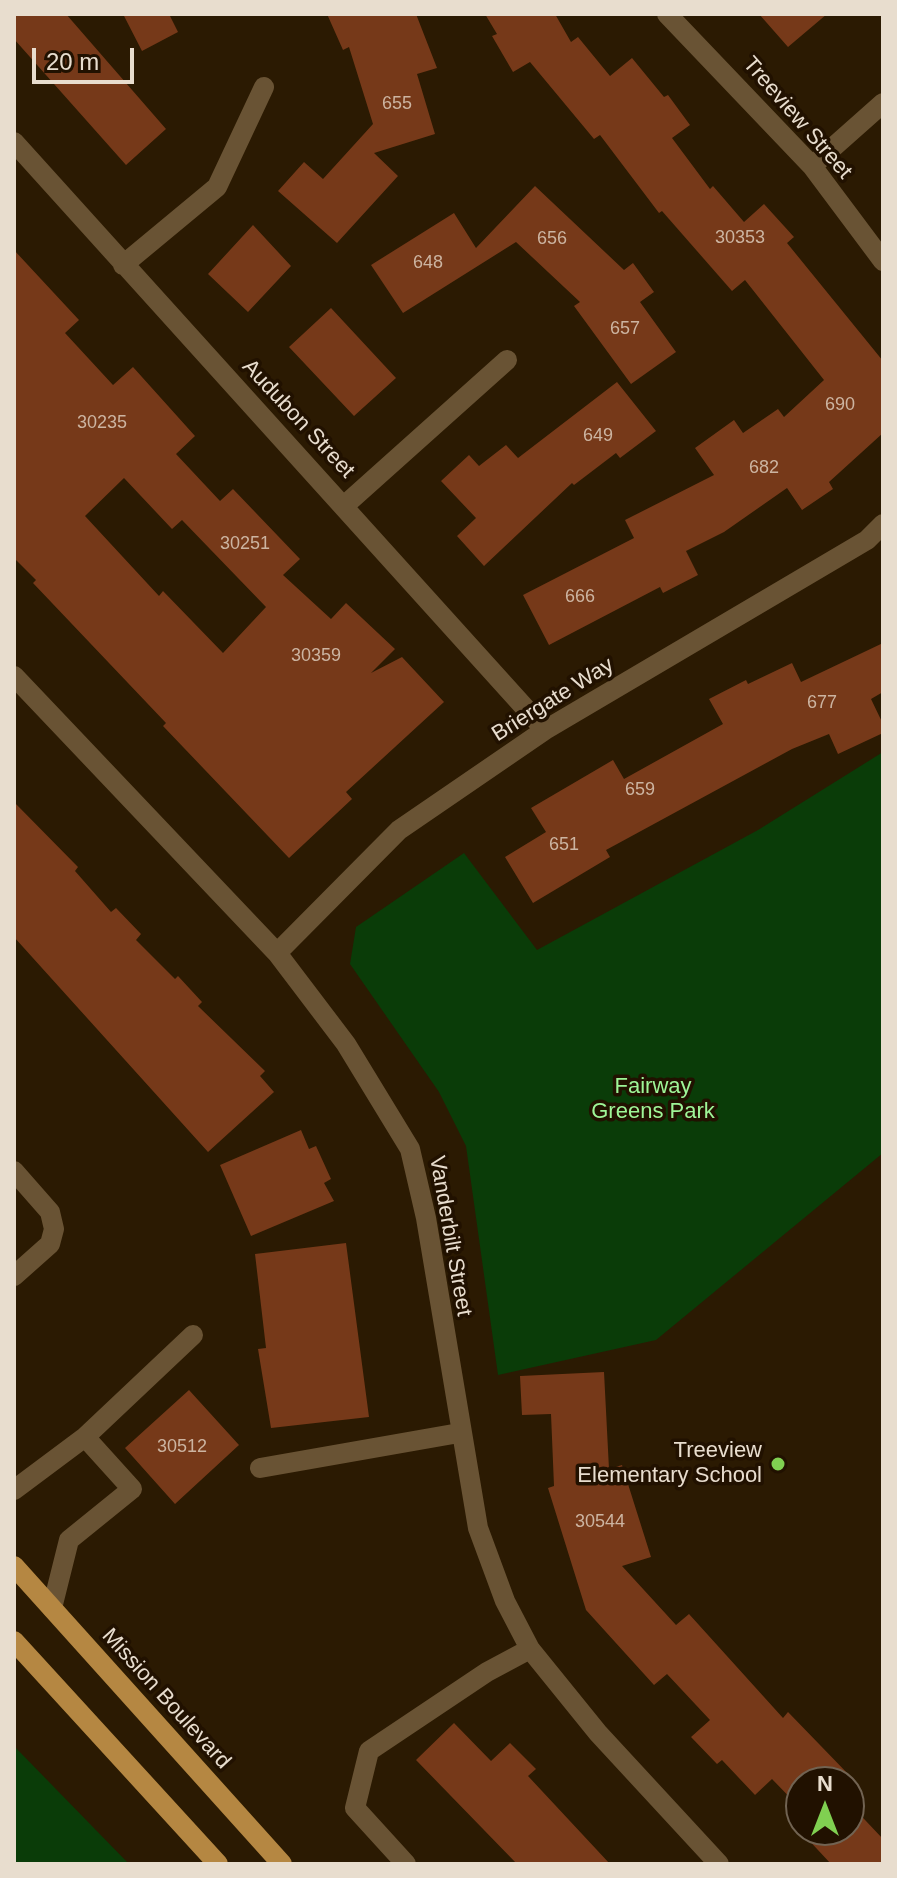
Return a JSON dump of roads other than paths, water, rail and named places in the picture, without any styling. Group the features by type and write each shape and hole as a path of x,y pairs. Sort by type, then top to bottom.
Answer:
{"main road":[{"name":"Mission Boulevard","path":"14,1566 282,1864"},
{"path":"14,1641 218,1864"}],"street":[{"name":"Treeview Street","path":"667,14 812,166 883,261"},
{"path":"123,265 217,187 264,87"},
{"path":"812,166 883,103"},
{"name":"Audubon Street","path":"14,142 545,730"},
{"path":"345,505 507,360"},
{"name":"Briergate Way","path":"277,953 399,830 545,730 867,540 883,524"},
{"name":"Vanderbilt Street","path":"14,676 277,953 346,1044 410,1149 426,1218 459,1433 478,1528 505,1601 530,1649 598,1733 719,1864"},
{"path":"14,1171 50,1212 54,1229 50,1244 14,1276"},
{"path":"14,1490 85,1437 193,1335"},
{"path":"260,1468 459,1433"},
{"path":"52,1608 69,1540 132,1489 85,1437"},
{"path":"406,1864 355,1808 369,1751 487,1672 530,1649"}],"place":[{"name":"Treeview Elementary School","path":"778,1464"}],"park label":[{"name":"Fairway Greens Park","path":"653,1100"}]}
